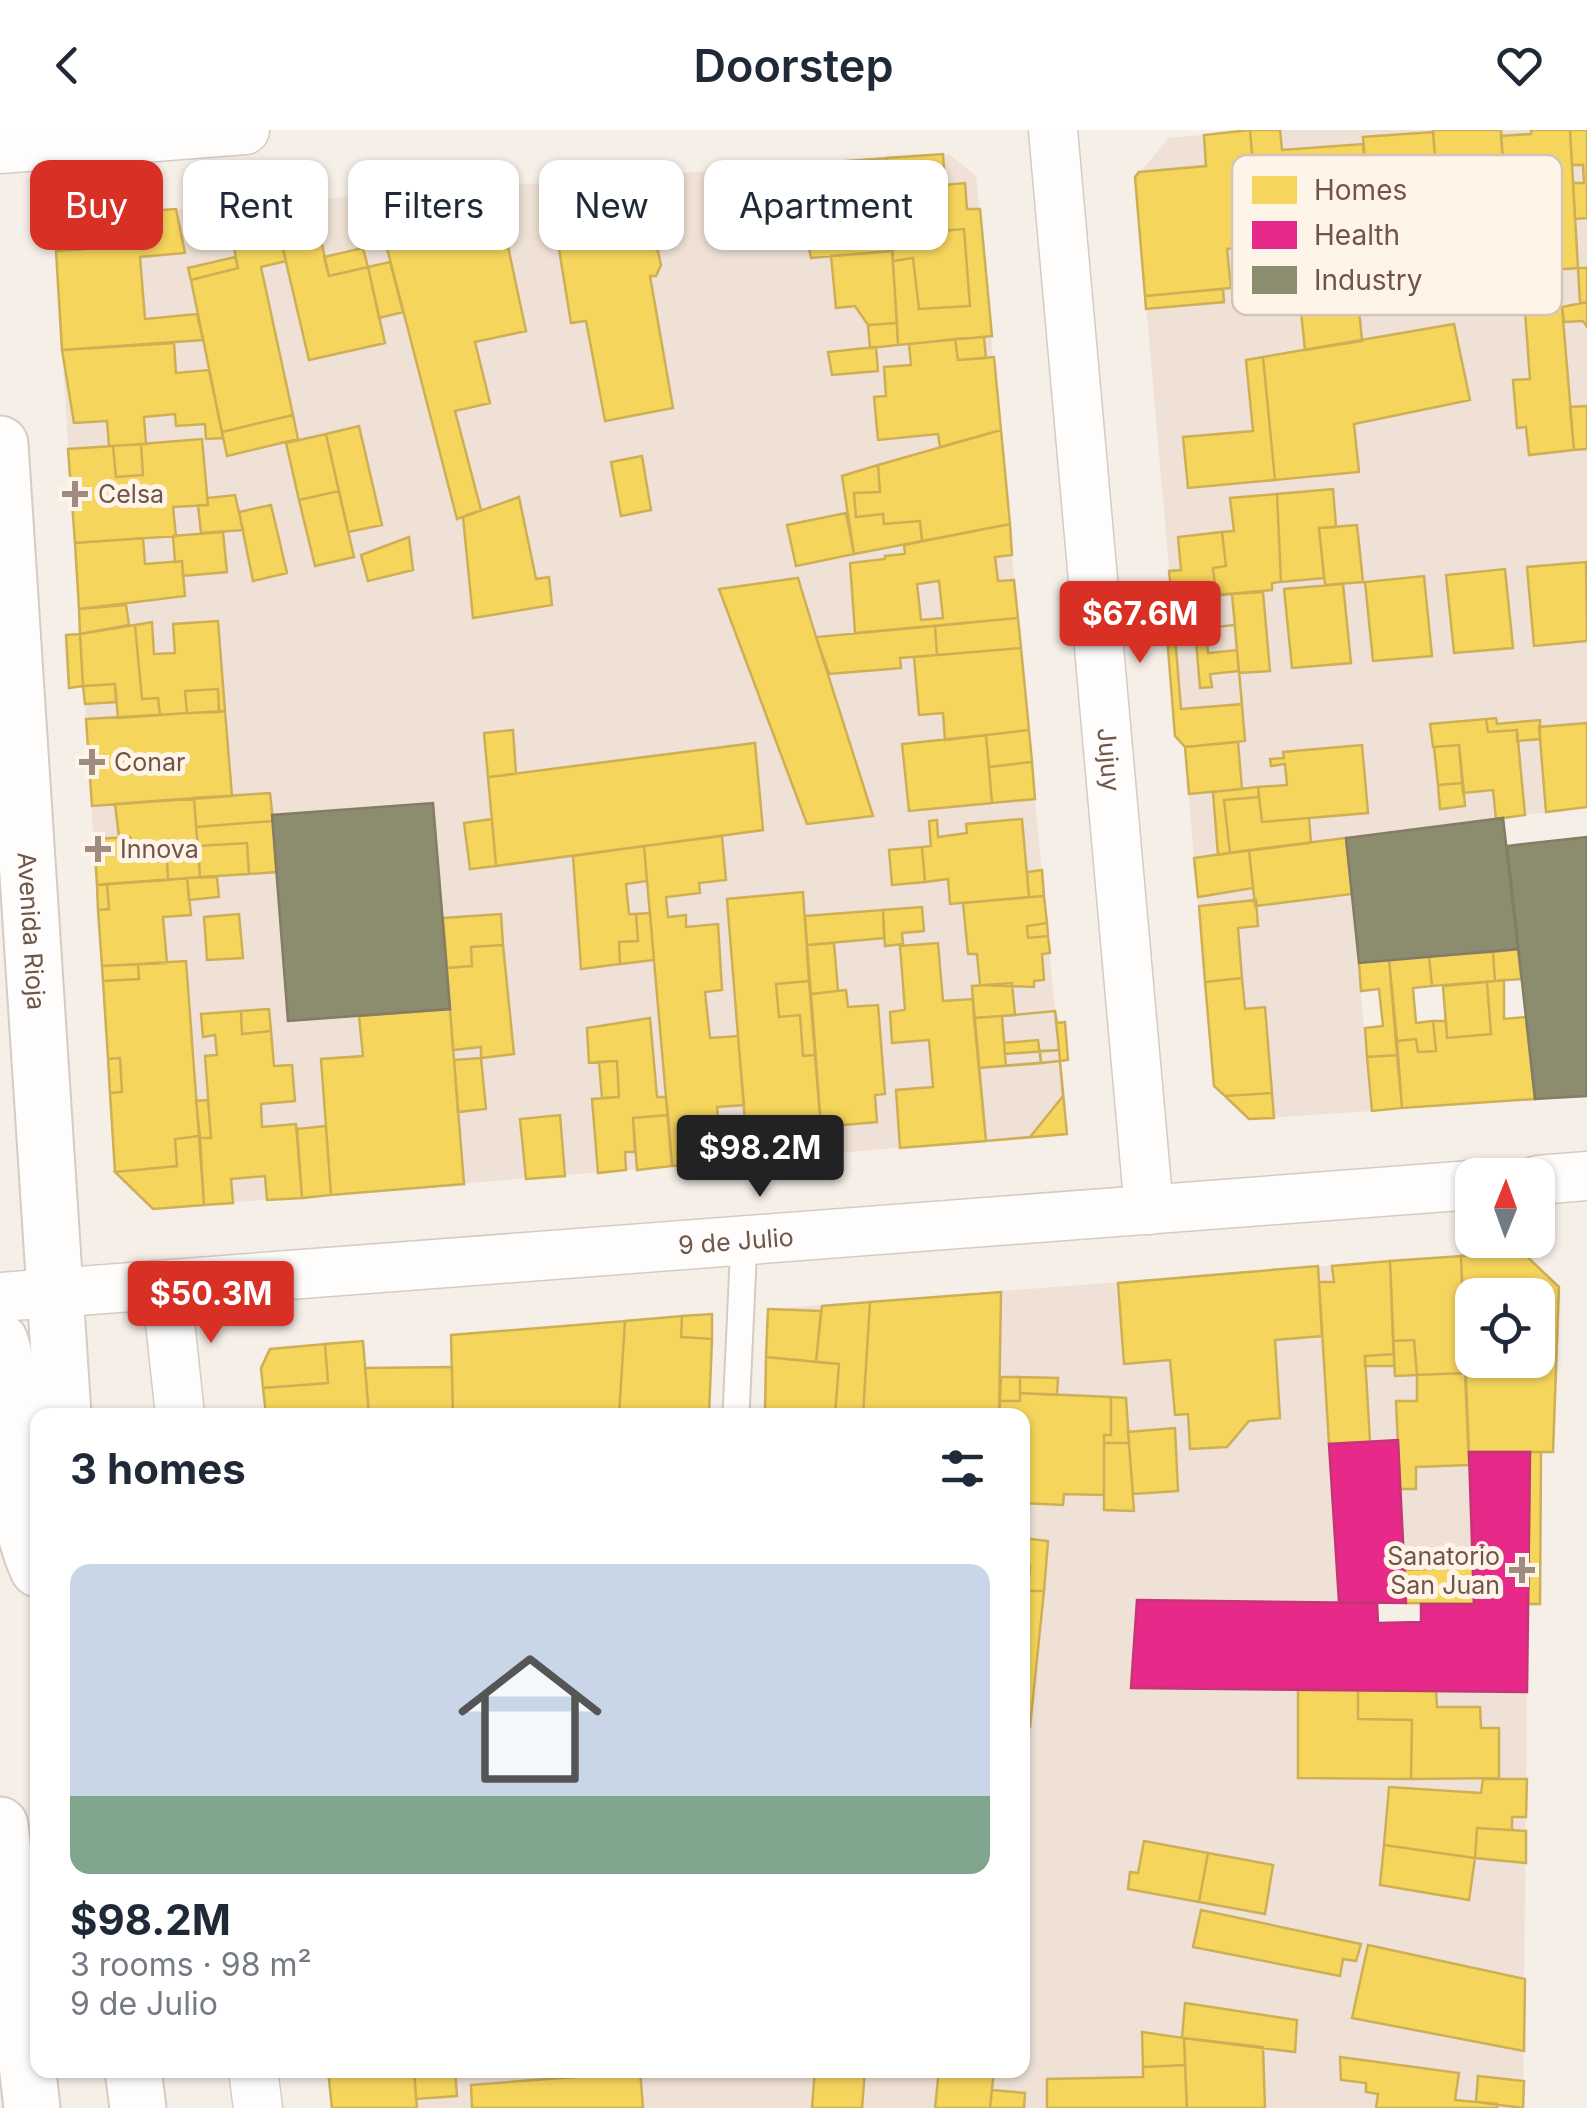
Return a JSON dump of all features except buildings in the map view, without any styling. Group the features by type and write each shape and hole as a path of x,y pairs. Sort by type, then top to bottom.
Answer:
{"main road":[{"name":"Avenida Rioja","path":"0,444 62,1408"},
{"path":"0,1341 8,1371 23,1524 30,1545"},
{"path":"0,1825 30,2062"},
{"path":"135,2078 138,2108"}],"street":[{"path":"0,149 245,130"},
{"name":"Jujuy","path":"1053,130 1149,1210"},
{"path":"1555,1179 1587,1176"},
{"name":"9 de Julio","path":"0,1297 1455,1186"},
{"path":"166,1285 179,1408"},
{"path":"254,2078 258,2108"}],"lane":[{"path":"736,1408 744,1240"}],"shaded area":[{"path":"1257,130 1587,130 1587,807 1346,838 1372,1111 1249,1119 1214,1086 1135,178 1169,138"},
{"path":"949,154 976,176 1063,1096 1030,1137 153,1209 115,1172 56,250 163,250 163,210 183,209 183,250 328,250 328,198 348,197 348,250 519,250 519,185 539,183 539,250 684,250 684,173 704,171 704,250 948,250 948,160 865,160"},
{"path":"1455,1256 1528,1258 1550,1278 1455,1278 1455,1378 1555,1378 1555,1283 1559,1287 1553,1452 1469,1452 1474,1604 1137,1600 1131,1687 1527,1692 1523,2108 332,2108 329,2078 1030,2078 1030,1408 763,1408 768,1309"}],"place":[{"name":"Celsa","path":"75,494"},
{"name":"Conar","path":"92,762"},
{"name":"Innova","path":"98,849"},
{"name":"Sanatorio San Juan","path":"1522,1570"}]}
